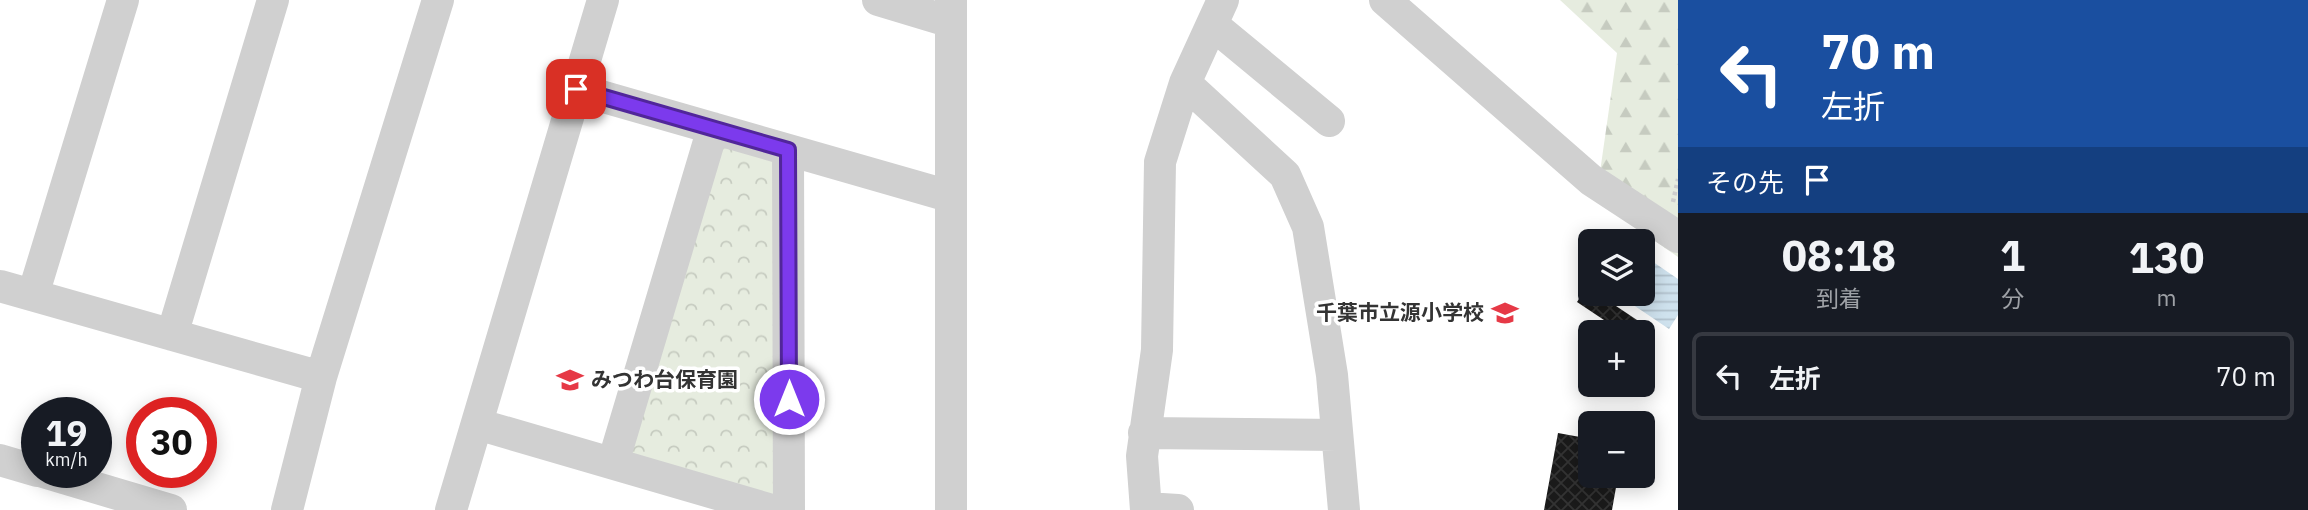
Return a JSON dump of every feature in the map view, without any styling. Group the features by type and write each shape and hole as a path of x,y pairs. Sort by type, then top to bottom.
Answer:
{"street":[{"path":"33,295 123,0"},
{"path":"172,335 273,0"},
{"path":"287,510 321,377 438,0"},
{"path":"451,510 603,0"},
{"path":"878,0 951,11 951,510"},
{"path":"1385,0 1591,180 1678,237"},
{"path":"1178,510 1146,509 1142,456 1157,350 1160,162 1185,83 1218,12 1329,121"},
{"path":"1185,83 1285,175 1308,227 1332,375 1343,503"},
{"path":"576,89 949,196"},
{"path":"613,463 713,128"},
{"path":"788,150 789,510"},
{"path":"0,286 321,377"},
{"path":"477,424 772,510"},
{"path":"1144,433 1337,435"},
{"path":"0,460 21,466"},
{"path":"83,488 120,503 171,510"}],"green space":[{"path":"1560,0 1678,0 1678,257 1655,241 1655,229 1638,229 1596,200 1617,53"},
{"path":"728,139 776,158 778,502 626,457 714,148"}],"water":[{"path":"1655,263 1678,279 1678,315 1669,329 1635,306 1655,306"}],"building":[{"path":"1583,306 1616,306 1637,320 1604,320"},
{"path":"1558,433 1578,437 1578,488 1616,488 1612,510 1544,510"}],"place":[{"name":"千葉市立源小学校","path":"1505,313"},
{"name":"みつわ台保育園","path":"570,380"}],"route":[{"path":"576,89 788,150 789,399"}]}
